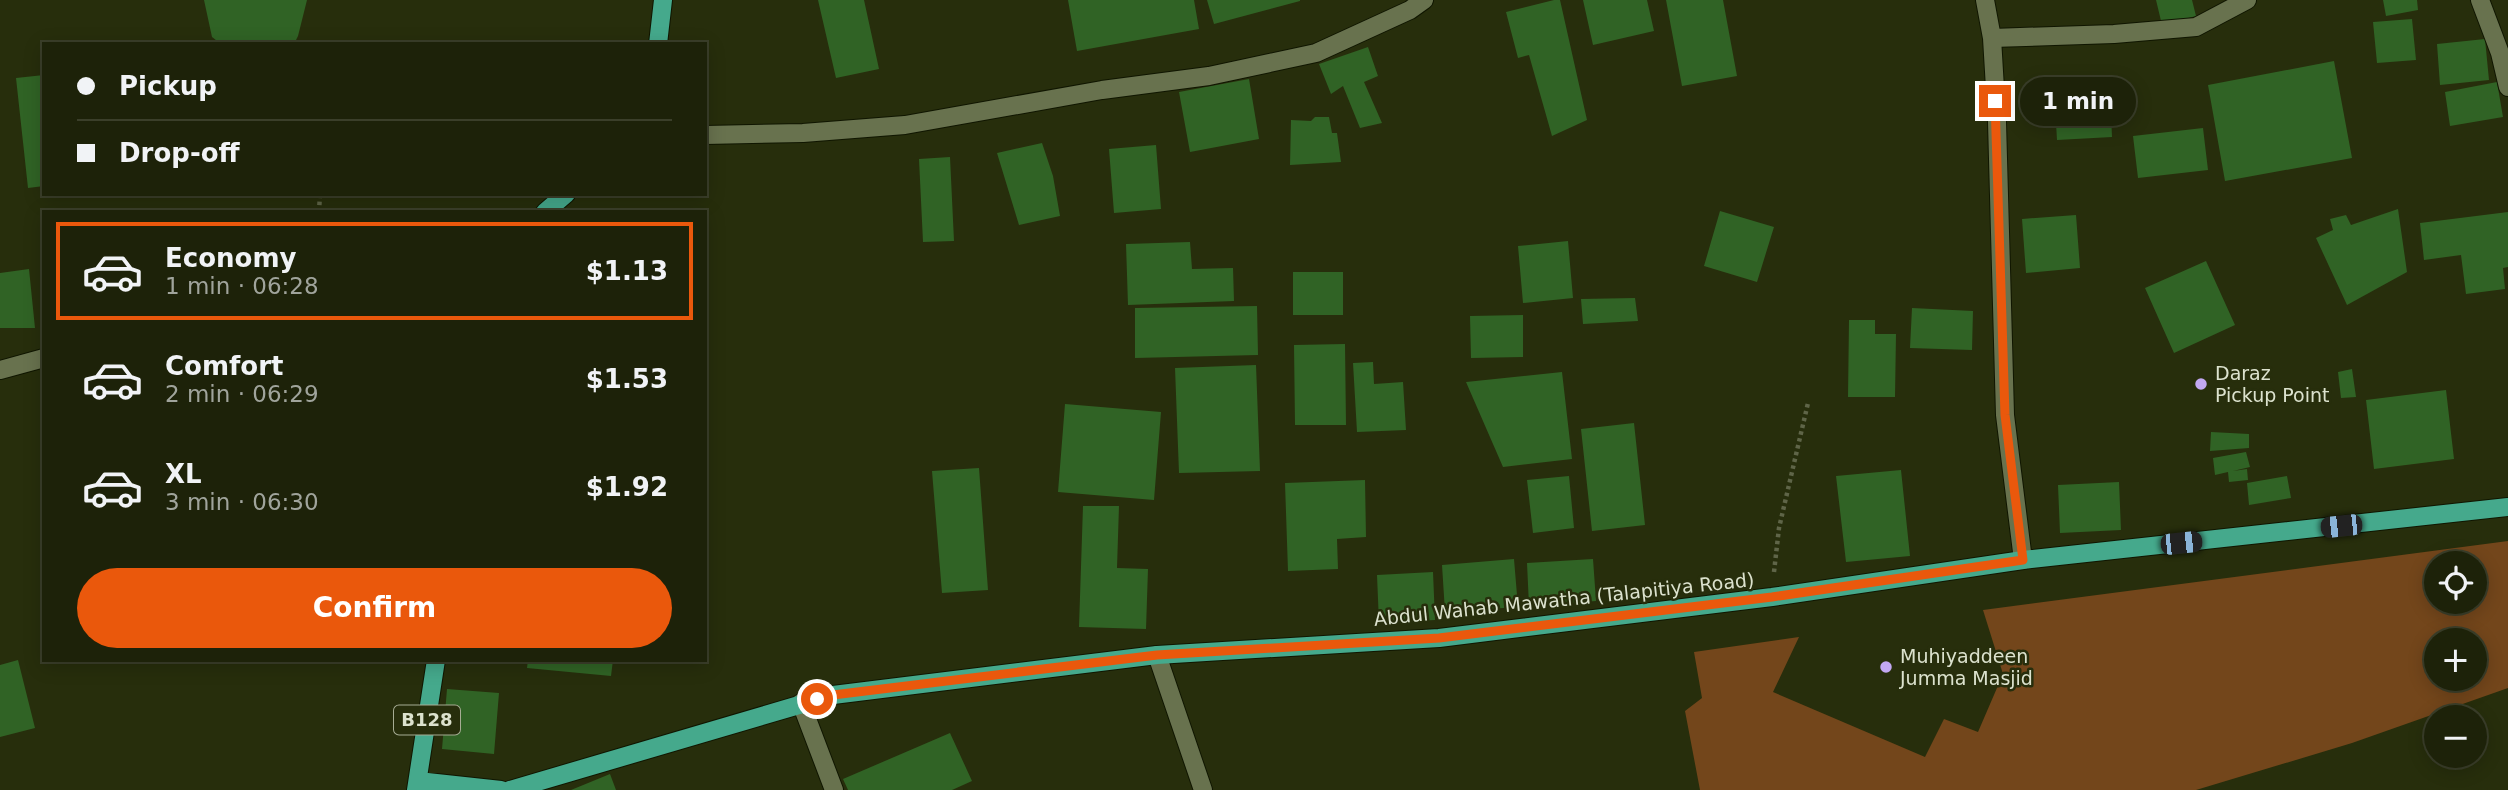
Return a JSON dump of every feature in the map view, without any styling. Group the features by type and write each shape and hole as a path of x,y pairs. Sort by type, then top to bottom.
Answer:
{"main road":[{"path":"658,42 663,0"},
{"path":"547,210 564,196"},
{"name":"Abdul Wahab Mawatha (Talapitiya Road)","path":"510,790 833,695 1157,655 1439,638 1772,597 2023,560 2508,507"},
{"name":"B128","path":"417,785 436,662"},
{"path":"417,785 501,790"}],"street":[{"path":"707,135 803,133 905,125 1102,90 1209,76 1316,52 1410,10 1424,0"},
{"path":"1985,0 1992,38 2005,415 2023,560"},
{"path":"1992,38 2114,34 2196,27 2247,0"},
{"path":"2480,0 2500,52 2508,87"},
{"path":"0,370 42,359"},
{"path":"1157,655 1203,790"},
{"path":"801,703 834,790"}],"path":[{"path":"1772,597 1779,528 1808,403"}],"shaded area":[{"path":"2508,541 2508,688 2460,705 2424,705 2424,718 2352,743 2196,790 1700,790 1685,711 1702,698 1694,652 1799,637 1773,692 1925,757 1944,719 1978,732 2003,674 1983,610 2424,552 2424,614 2487,614 2487,551 2432,551"}],"building":[{"path":"204,0 307,0 295,42 218,42 212,37"},
{"path":"818,0 864,0 879,69 836,78"},
{"path":"1068,0 1194,0 1199,29 1077,51"},
{"path":"1207,0 1300,0 1300,1 1214,24"},
{"path":"1560,0 1587,120 1552,136 1529,55 1518,58 1506,12"},
{"path":"1583,0 1647,0 1654,31 1593,45"},
{"path":"1666,0 1723,0 1737,76 1682,86"},
{"path":"2156,0 2192,0 2196,16 2162,25"},
{"path":"2383,0 2417,0 2418,10 2386,16"},
{"path":"2412,19 2416,60 2377,63 2373,22"},
{"path":"2485,39 2489,80 2440,85 2437,44"},
{"path":"1368,47 1378,76 1364,82 1382,123 1360,128 1343,86 1331,94 1319,64"},
{"path":"2334,61 2352,158 2225,181 2208,85"},
{"path":"42,75 42,186 28,188 16,78"},
{"path":"1249,79 1259,139 1190,152 1179,92"},
{"path":"2497,82 2503,117 2450,126 2445,92"},
{"path":"2110,88 2112,137 2057,140 2054,90"},
{"path":"1315,117 1329,117 1332,133 1337,133 1341,162 1290,165 1291,120 1311,121"},
{"path":"2203,128 2208,170 2138,178 2133,136"},
{"path":"1042,143 1053,176 1060,216 1019,225 997,153"},
{"path":"1156,145 1161,209 1114,213 1109,149"},
{"path":"950,157 954,241 923,242 919,159"},
{"path":"2398,209 2407,272 2347,305 2316,238 2333,230 2330,219 2346,215 2351,225"},
{"path":"1720,211 1774,227 1757,282 1704,266"},
{"path":"2508,212 2508,267 2503,268 2505,289 2466,294 2461,255 2424,260 2420,223"},
{"path":"2076,215 2080,268 2026,273 2022,219"},
{"path":"1568,241 1573,298 1523,303 1518,246"},
{"path":"1190,242 1192,269 1233,268 1234,301 1128,305 1126,244"},
{"path":"2206,261 2235,325 2174,353 2145,288"},
{"path":"29,269 35,328 0,328 0,273"},
{"path":"1293,272 1343,272 1343,315 1293,315"},
{"path":"1635,298 1638,321 1583,324 1581,299"},
{"path":"1257,306 1258,355 1135,358 1135,308"},
{"path":"1912,308 1973,311 1972,350 1910,348"},
{"path":"1523,315 1523,357 1471,358 1470,316"},
{"path":"1849,320 1875,320 1875,334 1896,334 1895,397 1848,397"},
{"path":"1345,344 1346,425 1295,425 1294,345"},
{"path":"1373,362 1374,384 1403,382 1406,430 1357,432 1353,363"},
{"path":"1256,365 1260,471 1179,473 1175,368"},
{"path":"2352,369 2356,397 2341,398 2338,372"},
{"path":"1562,372 1572,459 1503,467 1466,382"},
{"path":"2446,390 2454,459 2374,469 2366,400"},
{"path":"1065,404 1161,412 1154,500 1058,492"},
{"path":"1634,423 1645,525 1592,531 1581,429"},
{"path":"2211,432 2249,434 2249,448 2210,451"},
{"path":"2246,452 2250,467 2233,471 2247,469 2248,480 2229,482 2228,472 2215,475 2213,458"},
{"path":"979,468 988,590 942,593 932,471"},
{"path":"1901,470 1910,556 1846,562 1836,476"},
{"path":"1569,476 1574,528 1533,533 1527,480"},
{"path":"2287,476 2291,498 2249,505 2247,483"},
{"path":"1365,480 1366,537 1337,539 1338,569 1288,571 1285,483"},
{"path":"2119,482 2121,530 2060,533 2058,485"},
{"path":"1083,506 1119,506 1117,568 1148,569 1146,629 1079,627"},
{"path":"1514,559 1518,607 1445,612 1442,565"},
{"path":"1593,559 1596,601 1529,606 1527,563"},
{"path":"1433,572 1435,620 1379,623 1377,575"},
{"path":"18,660 35,728 0,737 0,665"},
{"path":"528,662 613,662 611,676 527,668"},
{"path":"447,689 499,693 494,754 442,749"},
{"path":"950,733 972,781 952,790 848,790 843,779"},
{"path":"610,774 616,790 571,790"}],"place":[{"name":"Daraz Pickup Point","path":"2201,384"},
{"name":"Muhiyaddeen Jumma Masjid","path":"1886,667"}],"route":[{"path":"817,699 1157,655 1439,638 1772,597 2023,560 2005,415 1995,101"}]}
